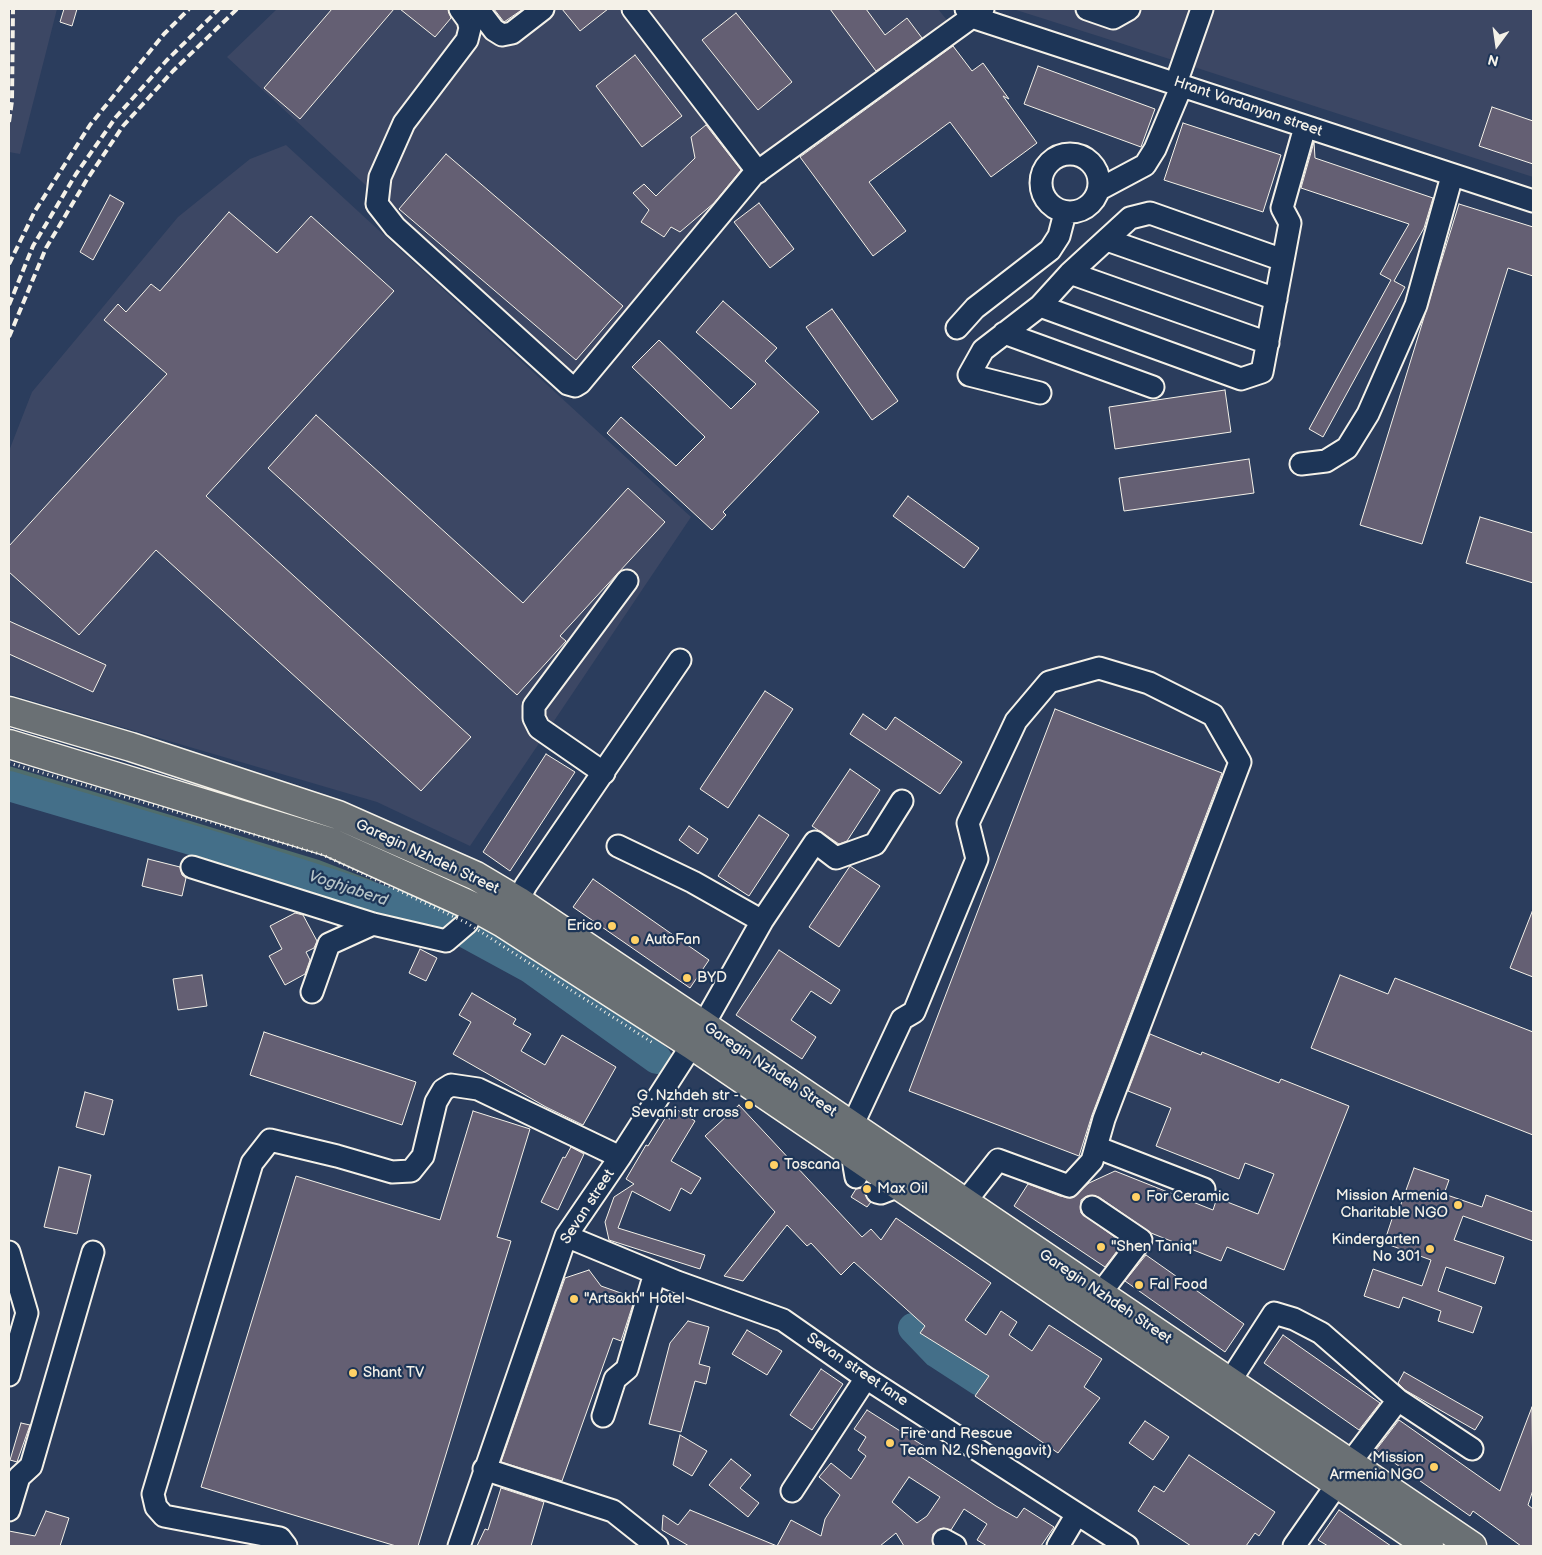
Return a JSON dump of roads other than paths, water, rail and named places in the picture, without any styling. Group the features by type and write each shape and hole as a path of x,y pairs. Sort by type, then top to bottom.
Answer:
{"main road":[{"name":"Garegin Nzhdeh Street","path":"9,711 131,747 338,815 476,876 511,912 697,1035 852,1126 1230,1381 1344,1473 1429,1546"},
{"name":"Garegin Nzhdeh Street","path":"9,744 330,842 468,919 511,912"},
{"name":"Garegin Nzhdeh Street","path":"697,1035 854,1165 888,1189 1344,1473 1472,1546"}],"street":[{"path":"460,9 468,20 470,28 467,40 404,123 380,176 377,204 396,227 568,384 575,386 580,383 758,172 974,11"},
{"path":"478,9 494,30 502,35 512,33 543,9"},
{"path":"634,9 758,172"},
{"path":"1087,9 1112,18 1129,9"},
{"path":"1100,189 1095,166 1075,153 1053,158 1040,178 1045,201 1065,213 1088,208 1100,189 1145,165 1155,149 1179,84 1202,9"},
{"name":"Hrant Vardanyan street","path":"974,11 1305,127 1533,201"},
{"path":"1040,306 1242,379 1262,372 1290,223 1282,208 1305,127"},
{"path":"1301,464 1326,461 1347,448 1368,414 1416,305 1452,176"},
{"path":"1040,393 969,375 983,350 1040,306 1070,273 1130,218 1150,212 1283,260"},
{"path":"958,328 974,308 1050,250 1059,236 1065,213"},
{"path":"1106,240 1276,299"},
{"path":"1070,273 1268,343"},
{"path":"1004,333 1153,387"},
{"path":"604,773 539,728 534,718 534,706 627,581"},
{"path":"511,912 526,885 680,660"},
{"path":"852,1126 902,1019 914,1012 977,859 968,823 1016,721 1049,682 1099,668 1149,683 1213,715 1240,762 1104,1119 1092,1161 1069,1186 998,1160 965,1202"},
{"name":"Sevan street","path":"460,1546 484,1469 566,1236 620,1157 697,1035 762,921 814,842 836,858 876,844 902,801"},
{"path":"618,846 693,882 762,921"},
{"path":"192,867 373,924 446,941 468,919"},
{"path":"312,992 329,944 373,924"},
{"path":"286,1546 280,1538 164,1516 156,1507 153,1494 252,1163 270,1140 337,1156 392,1172 412,1171 424,1156 436,1102 443,1090 451,1085 478,1090 620,1157"},
{"path":"1096,1147 1204,1189"},
{"path":"1092,1207 1141,1240 1100,1294"},
{"name":"Sevan street lane","path":"566,1236 655,1273 782,1320 866,1378 1126,1546"},
{"path":"9,1252 27,1313 9,1375"},
{"path":"9,1510 19,1477 32,1466 93,1252"},
{"path":"603,1416 615,1379 627,1369 655,1273"},
{"path":"1230,1381 1274,1313 1294,1319 1321,1334 1398,1400 1472,1449"},
{"path":"792,1491 866,1378"},
{"path":"1294,1546 1344,1473 1398,1400"},
{"path":"484,1469 613,1511 657,1546"},
{"path":"1058,1546 1077,1514"}],"waterway":[{"name":"Voghjaberd","path":"9,786 229,851 440,919 530,968 657,1059"},
{"name":"Voghjaberd","path":"913,1328 937,1353 980,1381"}],"railway":[{"path":"9,122 12,101 13,9"},
{"path":"9,264 35,211 90,125 164,34 189,9"},
{"path":"9,305 33,246 76,174 116,117 167,60 219,9"},
{"path":"9,337 46,248 86,181 123,126 173,71 237,9"}],"place":[{"name":"Erico","path":"612,926"},
{"name":"AutoFan","path":"635,940"},
{"name":"BYD","path":"687,978"},
{"name":"G․Nzhdeh str - Sevani str cross","path":"749,1105"},
{"name":"Tosсana","path":"774,1165"},
{"name":"Max Oil","path":"867,1189"},
{"name":"For Ceramic","path":"1136,1197"},
{"name":"Mission Armenia Charitable NGO","path":"1458,1205"},
{"name":"\"Shen Taniq\"","path":"1101,1247"},
{"name":"Kindergarten No 301","path":"1430,1249"},
{"name":"Fal Food","path":"1139,1285"},
{"name":"\"Artsakh\" Hotel","path":"574,1299"},
{"name":"Shant TV","path":"353,1373"},
{"name":"Fire and Rescue Team N2 (Shenagavit)","path":"890,1443"},
{"name":"Mission Armenia NGO","path":"1434,1467"}]}
